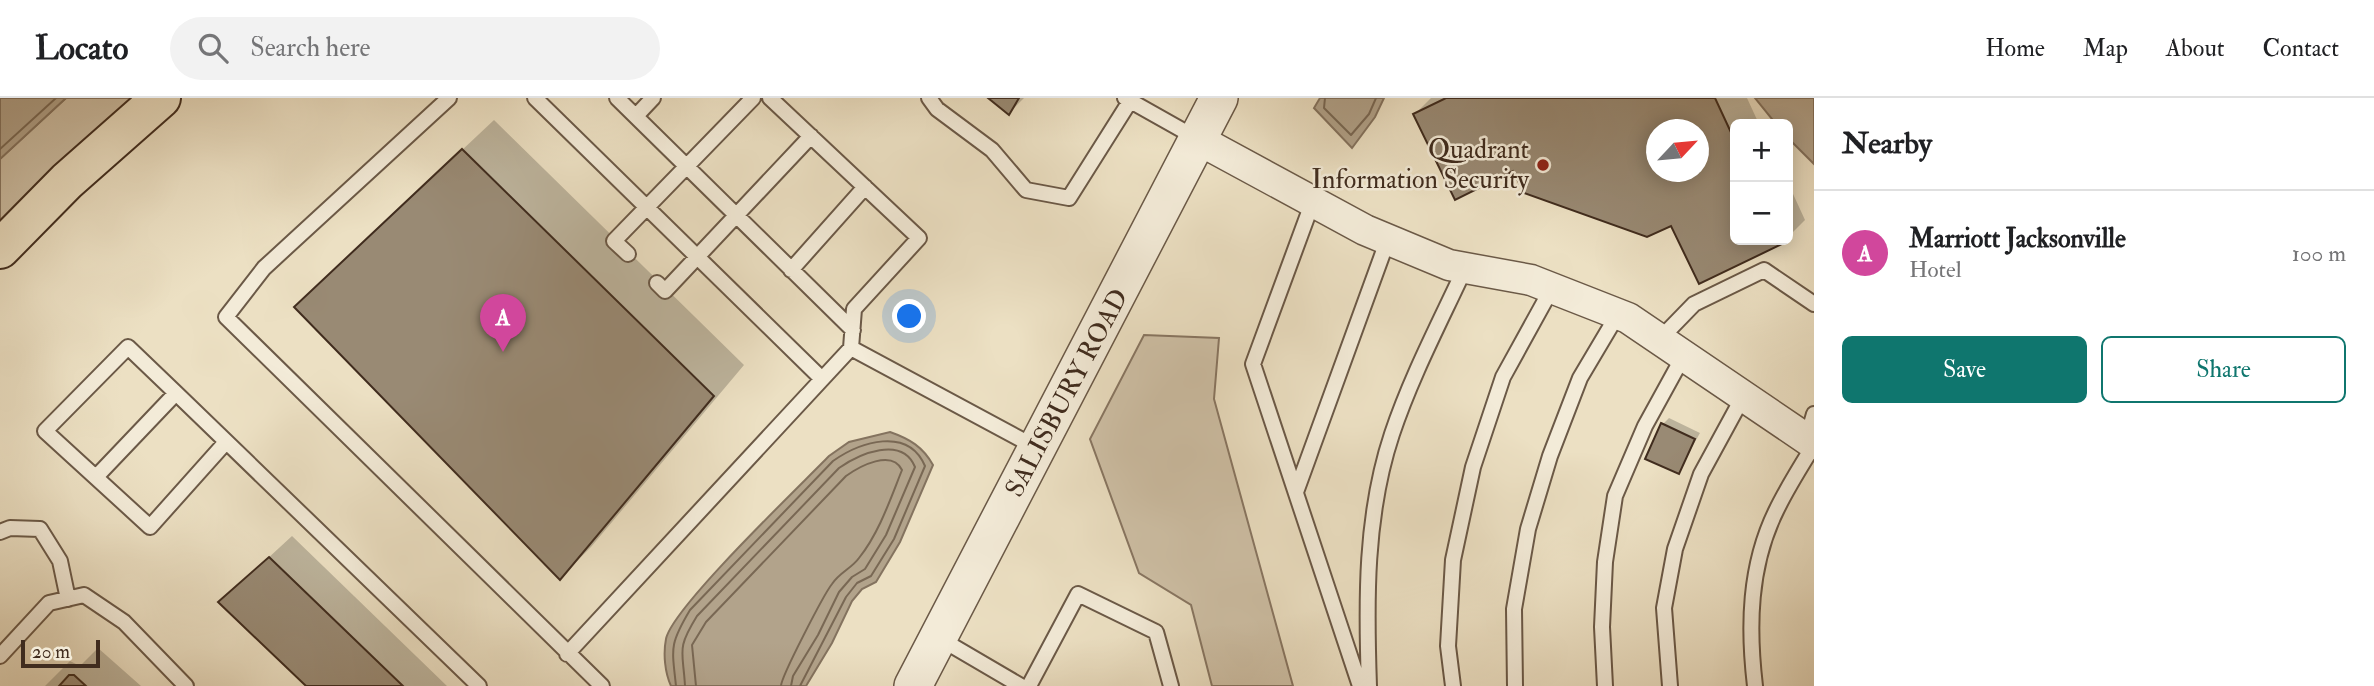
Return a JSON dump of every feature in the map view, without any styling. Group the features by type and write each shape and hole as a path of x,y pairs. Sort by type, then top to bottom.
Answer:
{"highway":[{"path":"0,249 67,181 161,98"}],"street":[{"name":"SALISBURY ROAD","path":"914,686 1219,98"},
{"path":"1199,140 1388,239 1449,265 1531,280 1618,314 1812,435"}],"lane":[{"path":"449,98 264,268 226,317 602,686"},
{"path":"535,98 822,379"},
{"path":"617,98 853,330"},
{"path":"636,116 653,98"},
{"path":"628,254 614,241 753,98"},
{"path":"567,654 851,348 855,309 919,237 770,98"},
{"path":"929,98 937,109 992,150 1026,190 1069,198 1129,99 1199,140"},
{"path":"657,283 665,291 811,136"},
{"path":"792,270 865,187"},
{"path":"1313,201 1253,364 1360,686"},
{"path":"1296,492 1388,239"},
{"path":"1369,686 1366,608 1373,518 1392,434 1465,268"},
{"path":"1605,686 1602,627 1605,562 1615,496 1645,426 1672,347 1694,304 1764,270 1814,304"},
{"path":"1453,686 1448,646 1453,560 1473,467 1503,377 1552,288"},
{"path":"1515,686 1514,609 1528,529 1550,456 1580,378 1618,314"},
{"path":"226,442 150,527 45,431 128,347 479,686"},
{"path":"851,348 1038,449"},
{"path":"96,477 176,393"},
{"path":"1670,686 1664,608 1675,549 1701,474 1744,395"},
{"path":"1755,686 1749,630 1757,569 1775,512 1812,435"},
{"path":"0,533 10,528 40,529 60,561 68,599"},
{"path":"1029,686 1079,594 1156,632 1171,686"},
{"path":"0,656 49,603 84,595 124,622 186,686"},
{"path":"939,638 1021,686"}],"shaded area":[{"path":"66,98 142,98 0,234 0,159"},
{"path":"1144,335 1219,338 1214,399 1293,686 1212,686 1191,605 1139,573 1090,439"}],"water":[{"path":"0,98 66,98 0,159"},
{"path":"1320,98 1384,98 1375,117 1352,148 1314,108"},
{"path":"1755,98 1814,98 1814,164 1793,143 1793,119 1772,119"},
{"path":"890,432 915,444 933,465 900,542 876,582 862,589 852,601 832,643 806,686 671,686 665,663 666,639 674,623 713,575 829,456 849,442"}],"building":[{"path":"988,98 1019,98 1009,115"},
{"path":"1446,98 1715,98 1730,130 1730,245 1780,245 1699,284 1671,226 1647,237 1524,193 1513,171 1455,200 1413,114"},
{"path":"462,149 714,396 560,580 294,307"},
{"path":"1661,423 1695,439 1679,474 1645,459"},
{"path":"269,557 403,686 306,686 218,602"},
{"path":"69,675 74,675 86,686 59,686"}],"place":[{"name":"Quadrant Information Security","path":"1543,165"},
{"name":"Marriott Jacksonville","path":"503,352"}]}
